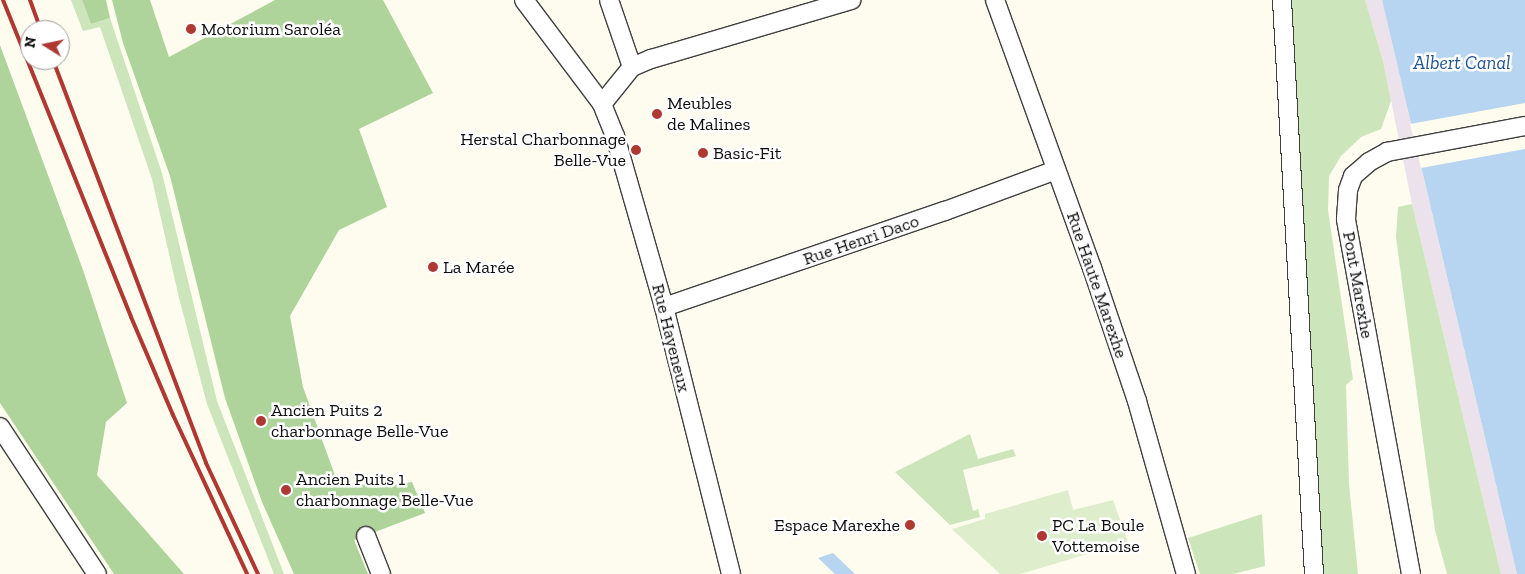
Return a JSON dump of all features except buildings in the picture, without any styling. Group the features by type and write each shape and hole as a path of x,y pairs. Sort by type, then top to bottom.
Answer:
{"street":[{"name":"Rue Hayeneux","path":"524,0 602,104 627,173 664,307 731,574"},
{"path":"609,0 632,67"},
{"path":"602,104 632,67 659,57 852,0"},
{"name":"Rue Haute Marexhe","path":"995,0 1137,401 1186,574"},
{"path":"1282,0 1314,574"},
{"name":"Pont Marexhe","path":"1411,574 1346,219 1348,190 1353,176 1368,162 1393,150 1525,126"},
{"name":"Rue Henri Daco","path":"664,307 856,242 1056,170"},
{"path":"1,433 97,574"},
{"path":"366,536 381,574"}],"shaded area":[{"path":"1365,0 1382,0 1517,574 1501,574 1412,204 1383,61"}],"green space":[{"path":"71,0 82,0 91,24 110,18 162,173 217,401 284,574 274,574 207,404 179,298 152,179 100,27 83,31"},
{"path":"82,0 106,0 110,18 91,24"},
{"path":"112,0 150,0 169,57 275,0 383,0 433,93 359,129 387,207 339,230 290,316 303,387 337,481 383,487 412,482 425,513 354,540 368,574 294,574 262,502 225,398 170,176 123,43"},
{"path":"1276,0 1365,0 1383,61 1391,101 1381,129 1361,137 1341,156 1329,176 1328,210 1353,379 1346,385 1349,484 1358,574 1306,574"},
{"path":"0,45 83,270 127,403 106,422 97,475 184,574 114,574 0,403"},
{"path":"1412,204 1501,574 1447,574 1435,530 1396,237 1398,207"},
{"path":"970,434 978,459 1013,449 1016,456 963,470 973,511 978,509 980,517 950,525 895,472"},
{"name":"PC La Boule Vottemoise","path":"1068,490 1073,510 1113,500 1128,542 1020,574 1000,574 952,529 985,519 985,514"},
{"path":"1262,514 1265,566 1233,574 1200,574 1188,538"}],"water":[{"name":"Albert Canal","path":"1382,0 1525,0 1525,574 1517,574"},
{"path":"833,553 855,574 835,574 818,558"}],"pier":[{"path":"1525,103 1525,149 1421,168 1410,124"}],"railway":[{"path":"3,0 131,317 173,415 247,574"},
{"path":"30,0 37,20"},
{"path":"57,70 206,463 258,574"}],"place":[{"name":"Motorium Saroléa","path":"191,29"},
{"name":"Meubles de Malines","path":"657,114"},
{"name":"Herstal Charbonnage Belle-Vue","path":"636,150"},
{"name":"Basic-Fit","path":"703,153"},
{"name":"La Marée","path":"433,267"},
{"name":"Ancien Puits 2 charbonnage Belle-Vue","path":"261,421"},
{"name":"Ancien Puits 1 charbonnage Belle-Vue","path":"286,490"},
{"name":"Espace Marexhe","path":"910,525"},
{"name":"PC La Boule Vottemoise","path":"1042,536"}]}
